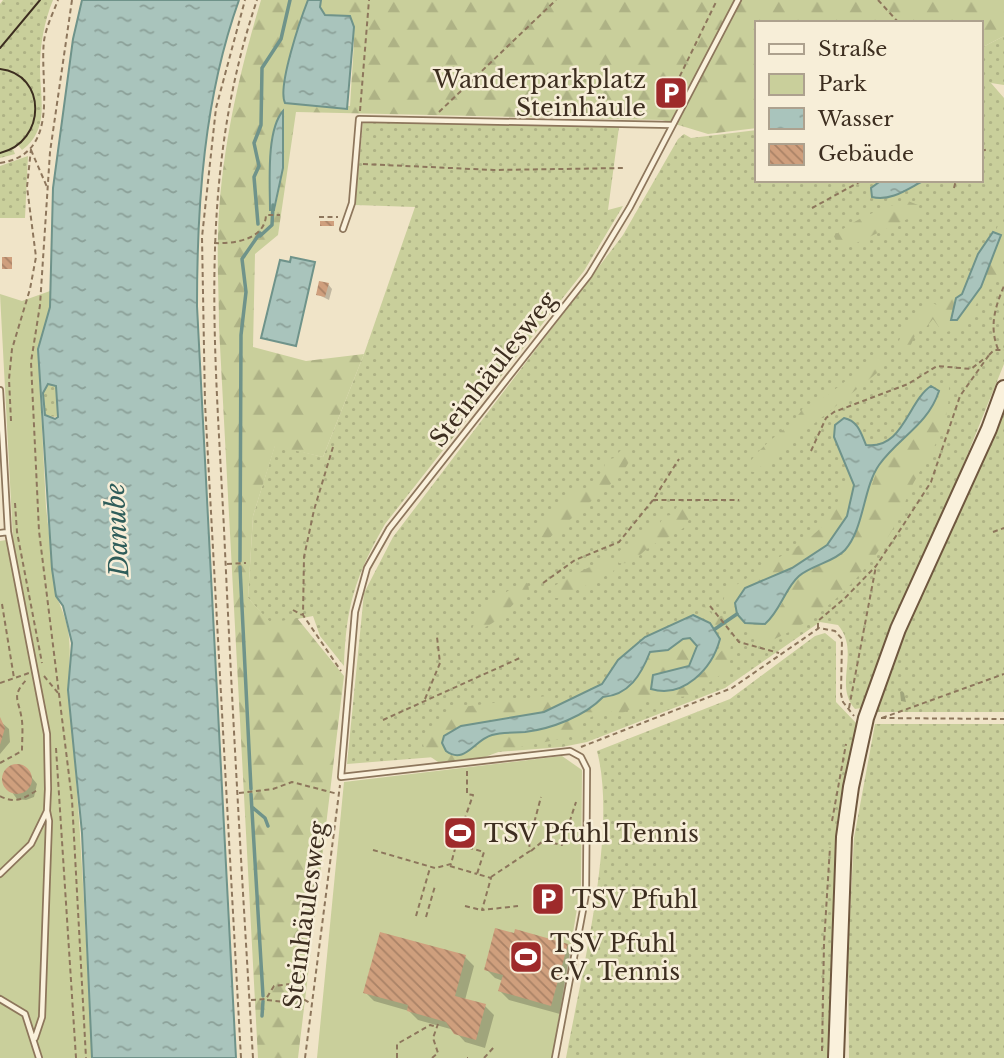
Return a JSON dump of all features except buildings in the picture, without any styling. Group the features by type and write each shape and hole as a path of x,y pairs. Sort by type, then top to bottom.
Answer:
{"street":[{"path":"836,1057 844,837 866,718 898,629 989,429 1004,388"}],"lane":[{"name":"Steinhäulesweg","path":"341,777 348,680 359,592 367,568 389,529 589,275 630,207 738,0"},
{"path":"673,93 686,98"},
{"path":"342,229 352,203 359,119 673,125"},
{"path":"0,390 8,532 47,734 49,821 43,1017 35,1038"},
{"path":"0,533 8,532"},
{"path":"341,777 570,751 581,757 587,769 586,894 555,1058"},
{"path":"0,874 31,844 47,811"},
{"path":"0,999 25,1014 35,1038 39,1058"}],"path":[{"path":"11,421 9,379 12,349 30,289 36,257 27,187 31,149 44,123 44,37 58,0"},
{"path":"72,0 48,188 40,305 31,362 39,531 72,800 86,1058"},
{"path":"241,1058 208,489 202,237 210,155 223,70 244,0"},
{"path":"253,1058 225,564 214,327 213,243 222,144 237,57 257,0"},
{"path":"359,119 369,0"},
{"path":"431,120 556,0"},
{"path":"673,93 717,0"},
{"path":"878,0 897,21"},
{"path":"219,68 223,70"},
{"path":"0,163 31,149"},
{"path":"31,149 48,188"},
{"path":"983,150 989,149"},
{"path":"205,154 210,155"},
{"path":"355,164 494,170 625,168"},
{"path":"812,208 859,182"},
{"path":"954,188 956,182"},
{"path":"48,188 53,188"},
{"path":"213,243 241,242 257,232 266,222 266,215 280,215"},
{"path":"319,217 346,217"},
{"path":"197,237 202,237"},
{"path":"998,350 993,336 995,306 1004,286"},
{"path":"811,451 826,418 834,412 908,384 937,366 971,369 989,355 1004,350"},
{"path":"818,628 818,621 876,566 931,482 960,396 989,355"},
{"path":"303,615 304,557 314,510 333,447"},
{"path":"543,583 575,560 619,542 653,500 679,460"},
{"path":"15,496 17,533 42,662"},
{"path":"653,500 739,500"},
{"path":"993,531 1004,528"},
{"path":"225,564 246,564"},
{"path":"848,709 876,566"},
{"path":"2,604 14,678"},
{"path":"710,606 734,636 750,646 779,653"},
{"path":"293,610 303,615 348,680"},
{"path":"570,751 732,688 818,628 835,631 842,639 841,694 853,715"},
{"path":"425,699 440,663 437,637"},
{"path":"383,720 522,657"},
{"path":"0,683 33,672"},
{"path":"0,764 22,751 17,690 33,672"},
{"path":"1004,674 958,693 881,718 1004,719"},
{"path":"47,687 45,676 59,693"},
{"path":"55,744 76,1058"},
{"path":"449,865 473,795 467,794 467,764"},
{"path":"58,767 68,766"},
{"name":"Steinhäulesweg","path":"305,1058 341,777"},
{"path":"239,793 273,789 292,782 339,794"},
{"path":"0,796 8,801 26,799 38,789 48,789"},
{"path":"530,851 529,842 541,797"},
{"path":"72,800 79,801"},
{"path":"482,910 491,878 543,841 562,845 576,802"},
{"path":"224,827 229,827"},
{"path":"456,844 484,852 477,874"},
{"path":"373,850 431,867 449,865 491,878"},
{"path":"416,916 431,867"},
{"path":"76,884 83,884"},
{"path":"426,917 435,886"},
{"path":"424,890 433,893"},
{"path":"466,906 482,910 518,906"},
{"path":"229,916 233,915"},
{"path":"81,968 88,968"},
{"path":"266,999 274,986 290,984 298,996 311,1003"},
{"path":"233,995 238,995"},
{"path":"249,1000 285,1002 298,996"},
{"path":"397,1058 397,1044 430,1026 437,1025 433,1038 438,1054 444,1058"},
{"path":"485,1058 494,1047"},
{"path":"432,1058 438,1054"}],"green space":[{"path":"3,0 53,0 41,51 42,113 37,133 22,150 18,145 13,149 15,154 0,158 0,4"},
{"path":"261,0 308,0 287,65 317,104 350,106 354,42 350,16 325,15 320,7 321,0 1004,0 1004,36 983,47 983,21 755,21 755,128 708,134 662,120 296,112 278,235 255,254 253,347 306,361 364,354 323,457 275,446 253,516 248,598 271,623 297,618 344,676 298,1058 258,1058 219,327 219,206 226,146","holes":["283,111 283,168 275,210 271,210 272,144 274,131"]},
{"path":"1004,36 1004,85 991,83 1004,98 1004,364 945,510 890,630 861,708 855,709 846,690 848,657 844,635 838,625 820,622 725,688 587,742 562,747 347,764 364,593 393,537 623,235 678,139 684,134 691,138 755,130 755,182 983,182 983,47"},
{"path":"363,122 619,127 608,210 623,206 584,271 385,524 366,560 354,592 347,626 344,666 320,636 313,616 271,624 248,598 253,516 275,445 323,457 364,354 415,207 355,205"},
{"path":"28,156 25,218 0,218 0,166"},
{"path":"908,201 918,205 920,213 846,248 837,243 834,236 850,224 879,210"},
{"path":"1004,224 1004,255 998,267 1004,272 1004,279 995,278 981,287 1000,241 1000,232 996,231 998,225"},
{"path":"963,280 967,280 957,320 974,295 978,301 968,317 960,325 943,333 933,319 924,330 918,329 909,349 903,349 898,344 902,332 933,303 940,307 954,295"},
{"path":"50,291 50,307 38,349 46,507 56,596 67,627 70,650 69,689 92,1058 0,1058 0,541 13,539 0,294 22,301"},
{"path":"877,357 882,359 882,369 754,472 747,471 755,455 790,424 803,408 822,399"},
{"path":"48,384 56,386 58,417 45,416 43,393"},
{"path":"941,386 949,386 943,428 910,490 896,524 867,566 820,612 763,644 742,627 727,635 731,643 728,670 689,696 648,700 619,715 605,709 581,723 580,735 501,751 477,760 438,762 425,753 422,739 455,708 547,696 561,704 544,712 512,716 452,755 459,755 488,736 536,730 578,715 603,697 627,688 643,668 650,652 668,650 683,639 690,638 697,646 689,666 653,675 651,689 666,693 704,672 723,649 721,633 701,616 704,605 715,618 727,614 723,603 725,593 752,575 759,567 811,537 832,515 840,488 848,481 854,485 846,518 830,541 794,568 754,583 765,624 776,614 797,577 845,550 878,467 936,401"},
{"path":"1004,408 1004,712 877,712 905,633"},
{"path":"621,450 629,451 629,462 621,475 548,539 541,537 540,521 558,509 574,493 590,487 593,481 601,478 606,460 614,458"},
{"path":"678,505 686,508 689,516 688,523 683,528 632,561 619,563 615,556 619,552 641,536 647,528 660,523 664,516 672,515"},
{"path":"610,559 616,565 613,572 561,598 553,598 552,587"},
{"path":"524,581 529,590 502,615 488,626 472,629 478,615 477,610"},
{"path":"825,633 836,642 836,702 857,724 842,807 834,890 830,1058 566,1058 588,945 600,861 602,784 597,751 730,699 815,636"},
{"path":"875,724 1004,724 1004,1058 849,1058 848,952 854,838"},
{"name":"TSV Pfuhl Tennis","path":"562,756 582,770 581,885 552,1058 317,1058 344,782"}],"water":[{"name":"Danube","path":"82,0 239,0 227,37 210,113 201,190 197,306 236,1058 92,1058 82,833 68,690 72,643 63,606 56,596 52,569 38,349 50,307 53,188 73,39","holes":["48,384 56,386 58,417 55,419 45,415 43,393"]},
{"path":"308,0 321,0 320,7 325,15 350,16 354,27 347,109 285,103 283,95 287,68"},
{"path":"283,111 283,168 274,210 270,210 271,144"},
{"path":"879,182 921,182 894,196 879,198 872,197 871,188"},
{"path":"993,232 1001,235 981,287 957,320 951,320 956,298 962,294 978,254"},
{"path":"291,257 315,262 296,346 261,338 280,260 290,262"},
{"path":"931,386 939,391 934,403 928,413 879,465 856,531 845,550 799,576 765,624 745,623 737,614 735,603 745,588 792,568 827,545 847,516 854,485 834,437 835,425 844,418 849,420 858,428 866,445 878,445 897,432 916,402"},
{"path":"693,615 710,623 720,639 703,671 685,685 674,690 651,689 653,675 689,666 697,646 690,638 683,639 668,650 650,652 638,676 627,688 603,697 587,710 567,720 525,732 492,735 459,755 446,751 442,743 444,736 461,726 544,712 602,684 618,660 645,637"}],"waterway":[{"path":"258,224 254,177 259,166 254,143 261,125 262,68 281,39 290,0"},
{"path":"260,236 272,225 273,205"},
{"path":"240,561 241,335 246,292 242,259 260,233"},
{"path":"240,567 251,789"},
{"path":"715,629 737,614"},
{"path":"251,794 263,996"},
{"path":"252,807 265,818 268,826"},
{"path":"262,1016 263,1001"}],"tram line":[{"path":"0,48 40,0"},
{"path":"0,69 15,74 26,83 33,95 35,109 33,123 26,136 15,146 0,153"}],"place":[{"name":"Wanderparkplatz Steinhäule","path":"671,93"},
{"name":"TSV Pfuhl Tennis","path":"460,833"},
{"name":"TSV Pfuhl","path":"548,899"},
{"name":"TSV Pfuhl e.V. Tennis","path":"526,957"}]}
